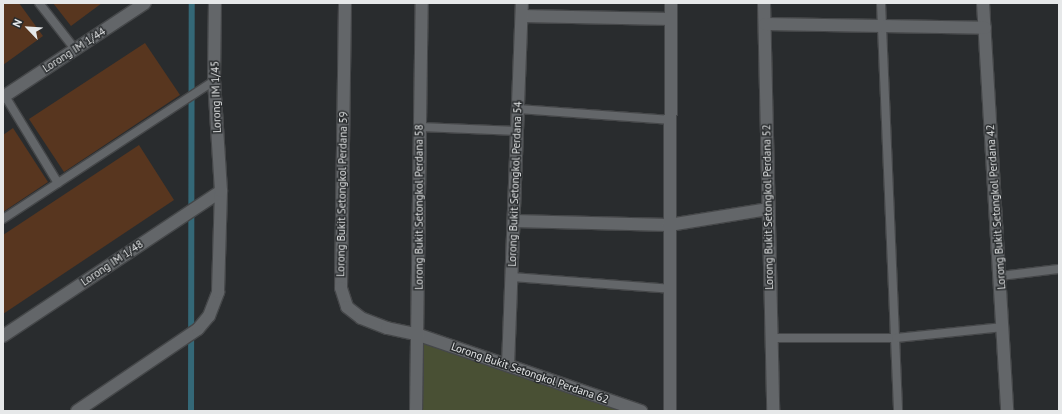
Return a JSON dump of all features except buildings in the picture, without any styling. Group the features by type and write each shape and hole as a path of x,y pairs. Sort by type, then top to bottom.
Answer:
{"street":[{"name":"Lorong IM 1/44","path":"4,96 145,3"},
{"name":"Lorong IM 1/45","path":"78,411 198,329 209,316 218,292 218,193 212,83 215,3"},
{"name":"Lorong Bukit Setongkol Perdana 59","path":"345,3 341,288 347,307 361,318 418,335"},
{"name":"Lorong Bukit Setongkol Perdana 58","path":"416,411 422,3"},
{"name":"Lorong Bukit Setongkol Perdana 54","path":"508,365 522,3"},
{"path":"670,411 669,225 672,120 671,3"},
{"name":"Lorong Bukit Setongkol Perdana 52","path":"764,3 773,411"},
{"name":"Lorong Bukit Setongkol Perdana 42","path":"983,3 1007,411"},
{"path":"522,16 671,19"},
{"path":"765,24 883,28 985,28"},
{"name":"Lorong IM 1/48","path":"3,336 218,193"},
{"path":"514,221 669,225 768,209"},
{"name":"Lorong Bukit Setongkol Perdana 62","path":"418,335 641,411"}],"lane":[{"path":"39,3 75,49"},
{"path":"881,3 898,411"},
{"path":"3,219 212,83"},
{"path":"4,96 58,183"},
{"path":"518,109 672,120"},
{"path":"420,127 518,131"},
{"path":"1000,276 1059,269"},
{"path":"512,277 670,289"},
{"path":"771,338 896,338 1003,327"}],"green space":[{"path":"419,335 641,411 420,411"}],"waterway":[{"path":"191,411 192,3"}]}
